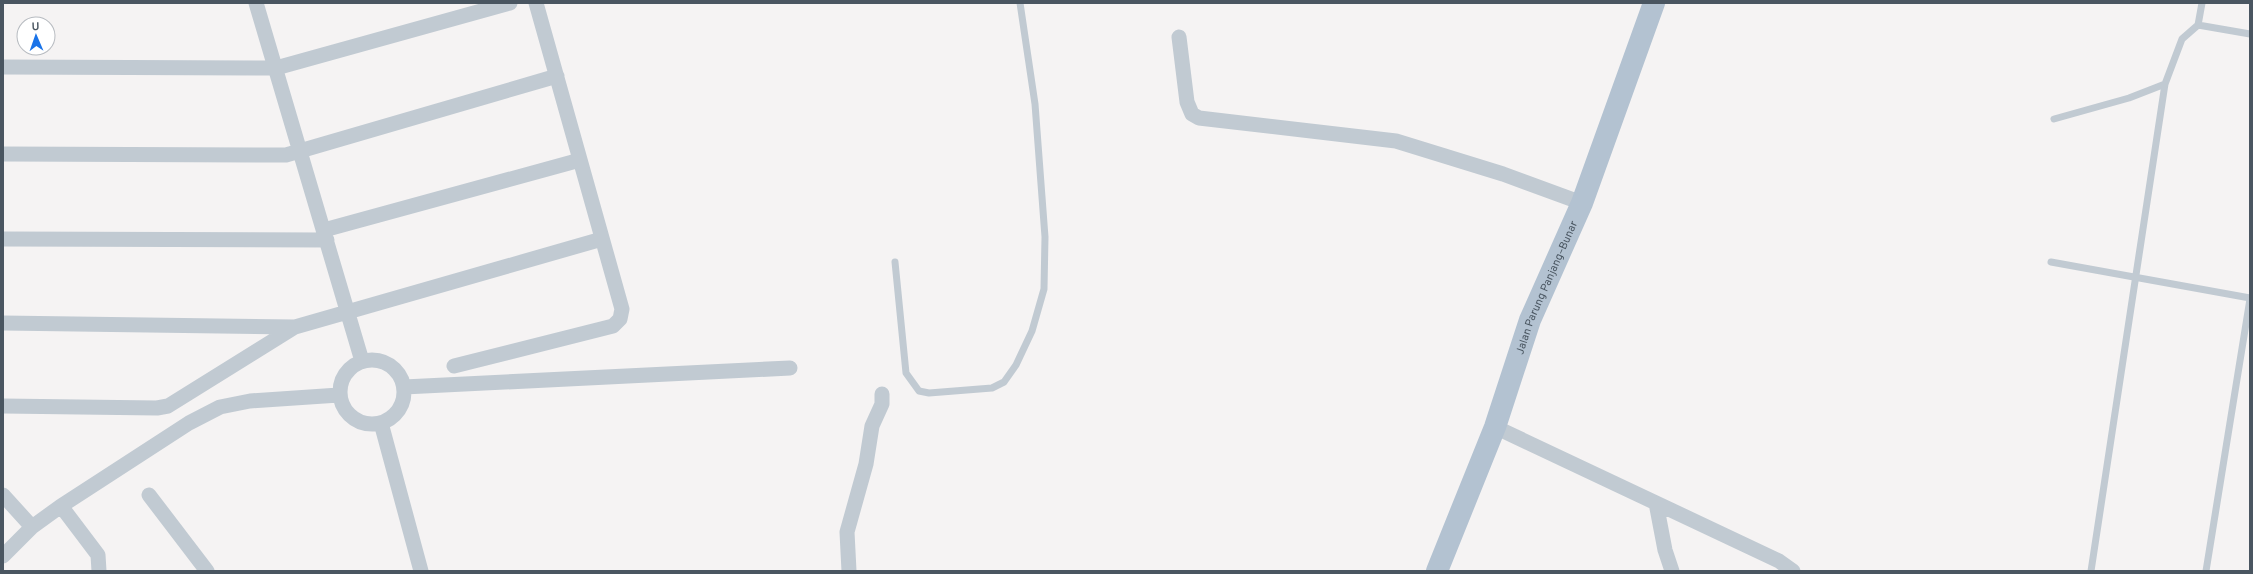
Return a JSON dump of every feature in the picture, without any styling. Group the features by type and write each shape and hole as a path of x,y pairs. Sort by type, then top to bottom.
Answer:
{"main road":[{"name":"Jalan Parung Panjang–Bunar","path":"1437,571 1495,427 1530,320 1582,203 1654,3"}],"street":[{"path":"256,3 362,361"},
{"path":"3,67 276,68 510,3"},
{"path":"454,366 613,326 620,319 622,309 536,3"},
{"path":"1179,37 1187,102 1192,114 1199,118 1396,141 1503,174 1582,203"},
{"path":"3,154 286,155 557,76"},
{"path":"3,239 325,235 580,160"},
{"path":"3,406 157,408 168,406 295,327 602,240"},
{"path":"3,323 295,327"},
{"path":"373,360 384,362 393,368 400,376 404,387 403,398 399,409 391,418 381,423 370,424 358,421 349,415 342,406 340,395 341,384 345,374 353,366 362,361 373,360"},
{"path":"404,387 790,368"},
{"path":"849,571 848,532 866,464 872,426 882,404 882,394"},
{"path":"3,556 32,527 61,506 189,423 220,407 250,401 340,395"},
{"path":"381,423 421,571"},
{"path":"1495,427 1779,561 1793,571"},
{"path":"3,495 32,527"},
{"path":"149,495 208,571"},
{"path":"1656,503 1665,550 1672,571"},
{"path":"61,506 98,555 99,571"}],"lane":[{"path":"895,262 906,373 919,391 929,393 992,388 1004,382 1016,366 1032,330 1044,289 1045,237 1035,104 1020,3"},
{"path":"2091,571 2165,84 2182,39 2198,25 2202,3"},
{"path":"2198,25 2250,34"},
{"path":"2054,120 2129,98 2165,84"},
{"path":"2051,262 2250,298 2206,571"}]}
